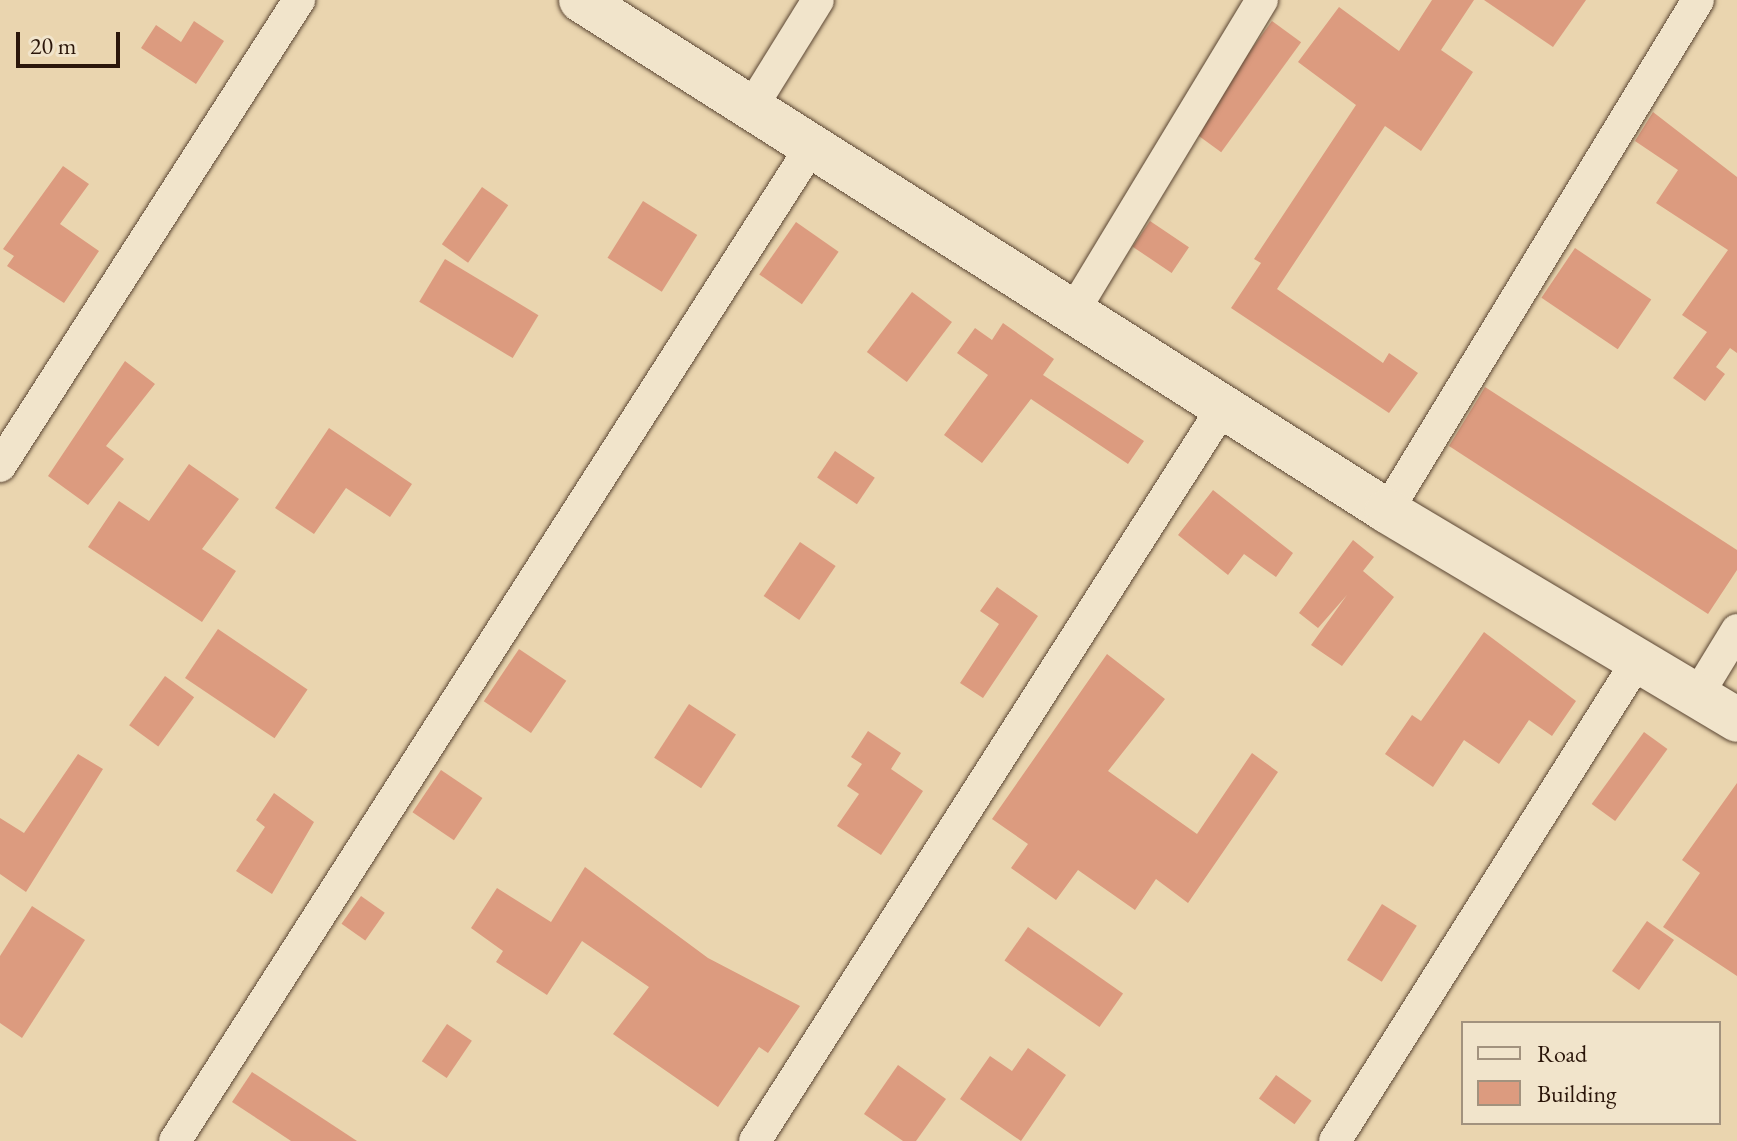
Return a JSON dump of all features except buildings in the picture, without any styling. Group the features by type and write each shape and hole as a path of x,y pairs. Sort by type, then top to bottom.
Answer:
{"main road":[{"path":"581,0 1076,307 1387,511 1737,720"}],"street":[{"path":"0,466 299,0"},
{"path":"753,105 818,0"},
{"path":"1076,307 1262,0"},
{"path":"1387,511 1698,0"},
{"path":"175,1141 813,144"},
{"path":"755,1141 1225,404"},
{"path":"1698,694 1737,630"},
{"path":"1335,1141 1638,660"}]}
